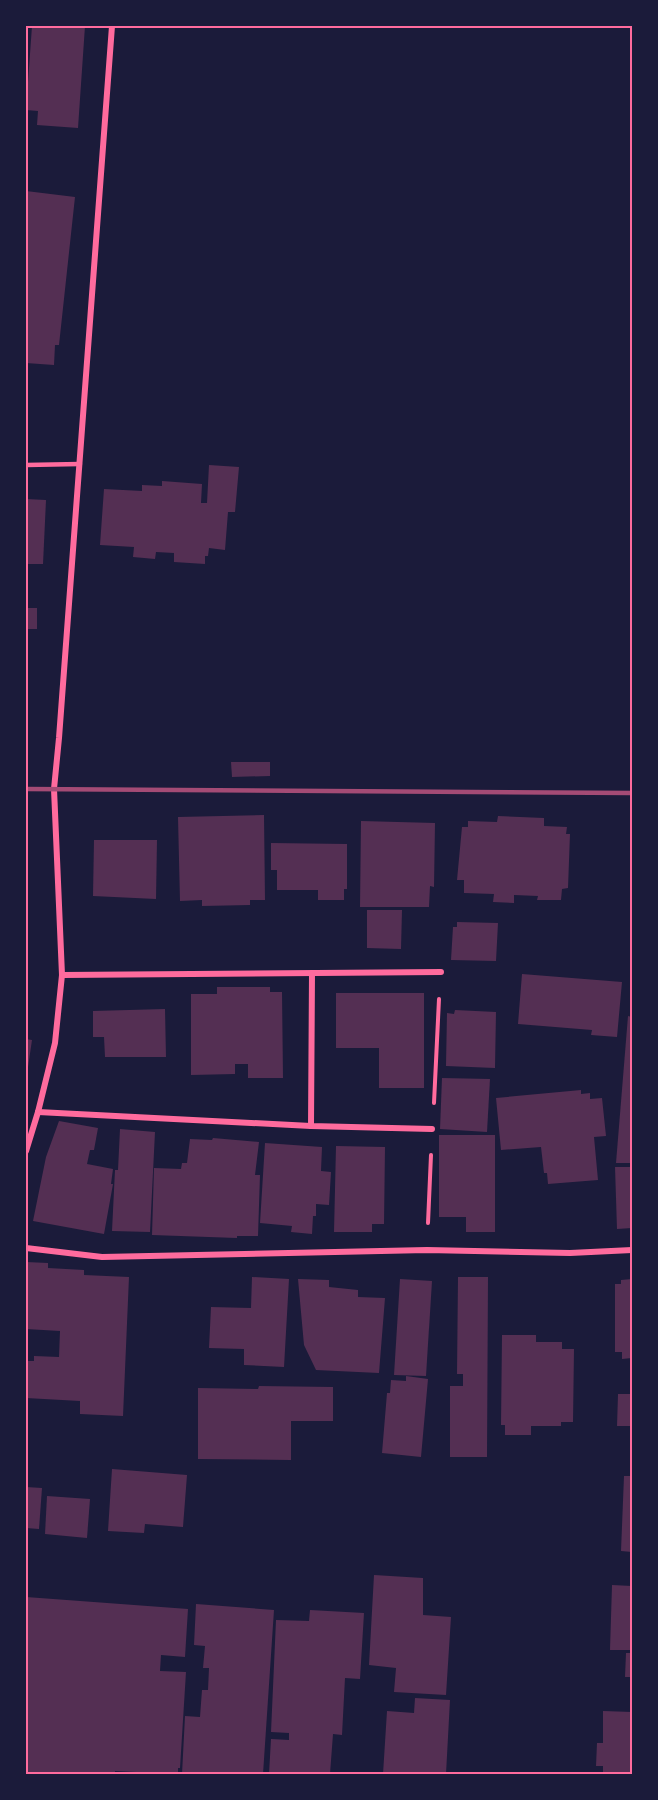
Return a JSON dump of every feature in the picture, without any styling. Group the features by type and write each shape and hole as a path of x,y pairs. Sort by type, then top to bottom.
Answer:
{"street":[{"path":"26,1151 56,1043 62,975 54,789 112,26"},
{"path":"62,975 441,972"},
{"path":"311,1126 312,973"},
{"path":"38,1112 311,1126 432,1129"},
{"path":"26,1248 102,1257 427,1250 570,1253 633,1250"}],"lane":[{"path":"26,465 80,464"}],"building":[{"path":"32,26 85,26 78,128 37,125 38,111 26,110"},
{"path":"26,191 75,197 59,345 55,345 54,365 26,363"},
{"path":"209,465 239,467 235,512 228,512 225,550 209,548 208,556 205,556 205,564 174,562 174,553 156,552 155,559 133,557 134,547 100,545 104,489 142,491 142,485 162,486 162,481 202,484 201,503 207,503"},
{"path":"26,499 46,500 43,564 26,564"},
{"path":"26,608 37,608 37,629 26,629"},
{"path":"231,762 270,762 270,776 232,777"},
{"path":"264,815 265,900 250,900 250,905 202,906 202,900 180,901 178,817"},
{"path":"498,816 544,818 544,826 567,827 566,834 570,834 568,888 562,889 561,900 537,900 538,896 514,895 514,903 493,902 494,894 464,893 464,880 457,880 462,827 468,827 468,821 497,822"},
{"path":"361,821 435,823 434,887 430,886 429,907 360,907"},
{"path":"94,840 157,840 156,899 93,896"},
{"path":"271,843 347,844 347,889 344,889 344,900 318,900 318,890 277,890 277,870 271,870"},
{"path":"367,910 402,910 401,949 367,948"},
{"path":"457,922 498,923 496,961 451,960 453,927 457,927"},
{"path":"630,954 632,954 632,981 630,981"},
{"path":"522,974 622,982 617,1037 591,1035 592,1030 518,1024"},
{"path":"217,987 270,987 270,992 282,992 283,1078 248,1078 248,1064 235,1064 235,1074 191,1075 191,994 217,994"},
{"path":"336,993 424,993 424,1088 379,1088 379,1048 336,1048"},
{"path":"165,1009 166,1057 105,1057 104,1037 93,1037 93,1011"},
{"path":"455,1010 496,1012 495,1068 446,1066 447,1013 454,1014"},
{"path":"628,1016 632,1017 632,1163 616,1163"},
{"path":"26,1039 32,1040 27,1074 26,1074"},
{"path":"442,1078 490,1079 487,1132 440,1129"},
{"path":"581,1090 581,1094 590,1093 590,1099 602,1098 606,1136 594,1137 598,1180 548,1184 547,1173 544,1173 541,1147 501,1150 496,1098"},
{"path":"59,1121 98,1128 94,1150 90,1150 87,1164 113,1169 111,1184 113,1184 104,1234 33,1221 46,1157"},
{"path":"120,1129 155,1132 150,1232 112,1231"},
{"path":"439,1135 495,1135 495,1232 466,1232 466,1217 439,1217"},
{"path":"213,1138 259,1142 255,1175 260,1175 258,1236 237,1236 237,1238 152,1235 154,1168 181,1169 182,1163 187,1163 190,1139 212,1140"},
{"path":"265,1143 322,1147 321,1171 331,1172 329,1205 316,1204 312,1234 291,1232 292,1226 260,1223"},
{"path":"336,1146 385,1147 384,1224 372,1224 372,1232 334,1232"},
{"path":"615,1167 632,1167 632,1228 617,1229"},
{"path":"26,1262 48,1263 48,1268 84,1270 84,1275 129,1277 123,1416 80,1414 80,1401 26,1398 26,1361 34,1361 34,1356 59,1357 60,1331 26,1329"},
{"path":"252,1277 289,1279 284,1367 244,1365 244,1349 209,1348 211,1307 251,1308"},
{"path":"458,1277 488,1277 487,1457 450,1457 450,1386 463,1386 463,1374 457,1374"},
{"path":"298,1279 329,1280 329,1287 358,1290 358,1297 385,1298 379,1373 316,1370 304,1345"},
{"path":"400,1279 432,1281 426,1376 394,1375"},
{"path":"632,1279 632,1358 622,1359 622,1352 615,1352 615,1284 621,1284 621,1280"},
{"path":"502,1335 536,1335 536,1342 562,1342 562,1349 574,1349 573,1422 561,1422 561,1426 531,1426 531,1435 505,1435 505,1425 501,1425"},
{"path":"406,1376 428,1379 421,1457 382,1453 387,1393 390,1393 391,1380 406,1381"},
{"path":"259,1386 333,1387 333,1421 291,1421 291,1460 198,1459 198,1388 258,1389"},
{"path":"618,1394 632,1394 632,1426 617,1426"},
{"path":"112,1469 187,1475 183,1527 145,1524 144,1533 108,1531"},
{"path":"624,1476 632,1476 632,1552 621,1551"},
{"path":"26,1487 42,1488 39,1529 26,1528"},
{"path":"47,1496 90,1499 87,1538 45,1534"},
{"path":"374,1575 423,1578 423,1615 451,1617 446,1695 394,1692 396,1668 369,1665"},
{"path":"612,1585 632,1586 632,1650 610,1650"},
{"path":"26,1597 188,1609 185,1657 161,1655 160,1671 186,1672 178,1774 115,1771 115,1774 26,1774"},
{"path":"196,1604 274,1610 263,1774 182,1774 185,1716 200,1717 202,1690 208,1690 209,1668 203,1668 205,1646 194,1645"},
{"path":"310,1610 364,1613 360,1679 345,1678 342,1735 333,1734 330,1774 269,1774 271,1739 289,1740 289,1733 271,1732 276,1620 309,1621"},
{"path":"626,1653 632,1653 632,1677 625,1677"},
{"path":"415,1698 450,1700 446,1774 383,1774 387,1711 414,1713"},
{"path":"603,1711 632,1712 632,1774 603,1774 603,1766 596,1766 597,1743 603,1743"}],"railway":[{"path":"26,789 632,793"}]}
